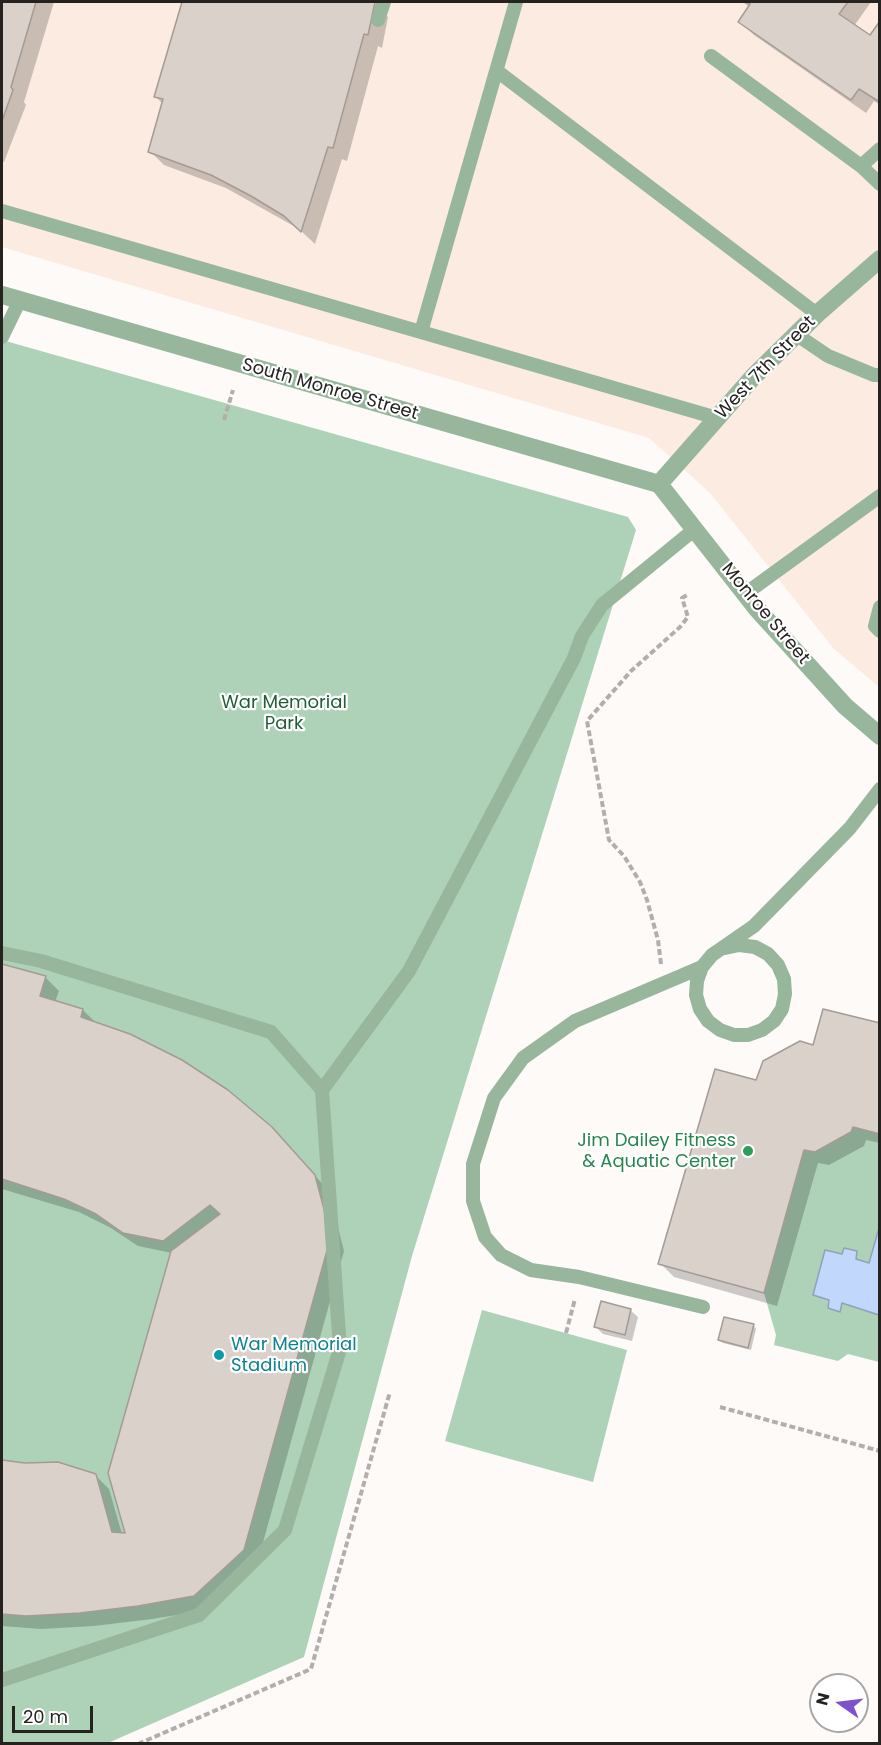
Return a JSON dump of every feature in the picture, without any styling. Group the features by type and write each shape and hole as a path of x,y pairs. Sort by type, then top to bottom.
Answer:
{"street":[{"name":"West 7th Street","path":"659,484 754,376 879,259"},
{"name":"South Monroe Street","path":"2,296 659,484"},
{"name":"Monroe Street","path":"659,484 745,594 844,706 879,736"}],"lane":[{"path":"378,20 384,2"},
{"path":"422,332 516,2"},
{"path":"711,56 861,166 879,184"},
{"path":"497,71 818,314"},
{"path":"861,166 879,149"},
{"path":"2,212 717,418"},
{"path":"2,337 20,300"},
{"path":"797,334 828,356 879,375"},
{"path":"745,594 879,496"},
{"path":"322,1090 409,971 574,658 582,636 602,605 695,529"},
{"path":"879,607 875,626 879,632"},
{"path":"725,948 739,945 754,947 768,954 778,965 784,979 785,994 782,1009 774,1021 762,1030 748,1035 734,1035 708,1022 700,1010 696,995 697,981 702,967 712,956 754,926 842,836 879,789"},
{"path":"2,953 41,961 271,1032 322,1090 340,1349 285,1530 199,1615 2,1680"},
{"path":"702,967 575,1021 523,1058 494,1098 473,1164 472,1201 485,1237 501,1255 531,1270 579,1277 703,1307"}],"path":[{"path":"224,420 233,390"},
{"path":"662,967 658,940 640,882 624,856 609,840 587,721 631,671 680,627 688,616 682,598 689,594"},
{"path":"566,1333 575,1299"},
{"path":"138,1743 311,1669 390,1392"},
{"path":"720,1407 879,1451"}],"shaded area":[{"path":"2,2 879,2 879,687 834,649 710,493 649,438 2,247"}],"green space":[{"name":"War Memorial Park","path":"2,340 628,517 636,530 412,1256 304,1657 108,1743 2,1743"},
{"path":"853,1127 879,1134 879,1362 848,1354 838,1361 774,1345 776,1335 764,1293 804,1150"},
{"path":"482,1310 627,1350 593,1482 445,1441"}],"water":[{"path":"879,1228 879,1315 842,1303 840,1312 828,1308 829,1300 813,1295 825,1250 842,1254 844,1248 857,1251 856,1259 869,1263"}],"building":[{"path":"2,2 36,2 11,87 13,90 2,121"},
{"path":"182,2 375,2 368,35 364,34 333,148 328,147 301,232 284,216 211,175 148,152 163,99 154,97"},
{"path":"746,2 848,2 839,14 870,35 880,21 880,98 878,101 859,89 851,100 738,22 750,4"},
{"name":"War Memorial Stadium","path":"2,964 46,976 40,996 83,1009 81,1017 130,1034 182,1060 228,1090 272,1127 315,1175 331,1236 244,1550 194,1596 80,1613 26,1616 2,1614 2,1460 25,1463 58,1462 96,1474 112,1532 125,1533 108,1473 171,1251 220,1214 210,1205 163,1241 123,1233 96,1214 64,1199 2,1179"},
{"name":"Jim Dailey Fitness & Aquatic Center","path":"823,1009 880,1023 880,1134 853,1127 851,1132 815,1152 804,1150 764,1293 658,1264 715,1069 756,1080 763,1061 800,1041 813,1045"},
{"path":"601,1301 631,1309 625,1335 594,1327"},
{"path":"724,1317 754,1324 748,1348 718,1340"}],"place":[{"name":"Jim Dailey Fitness & Aquatic Center","path":"748,1151"},
{"name":"War Memorial Stadium","path":"219,1355"}]}
